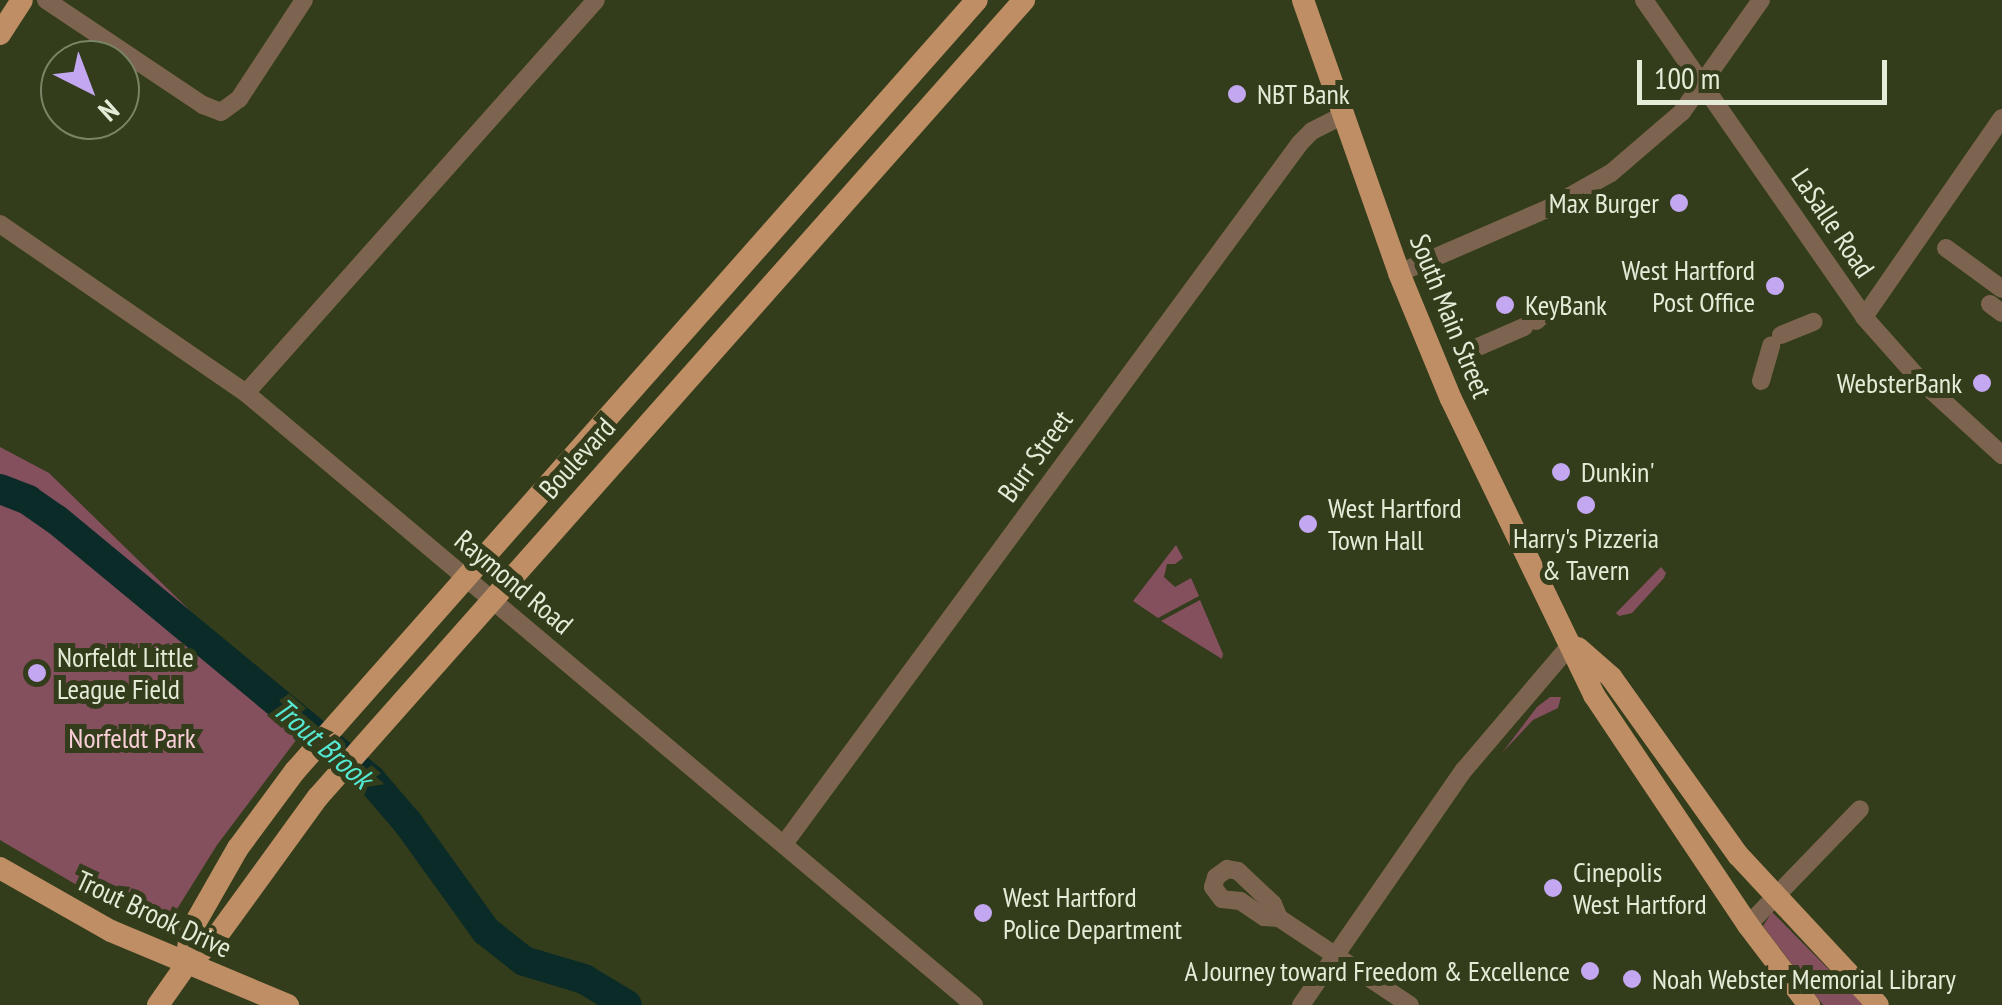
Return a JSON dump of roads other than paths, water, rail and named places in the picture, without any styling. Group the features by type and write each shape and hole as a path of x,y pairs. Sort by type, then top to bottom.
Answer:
{"main road":[{"path":"0,34 22,0"},
{"name":"Boulevard","path":"186,964 190,932 274,797 295,771 978,0"},
{"name":"Boulevard","path":"158,1005 186,964 214,940 318,797 1024,0"},
{"name":"South Main Street","path":"1306,2 1399,273 1467,434 1594,695 1748,925 1810,1005"},
{"path":"826,172 851,195"},
{"path":"652,368 677,391"},
{"name":"South Main Street","path":"1572,643 1611,677 1738,854 1878,1005"},
{"path":"274,797 300,818"},
{"name":"Trout Brook Drive","path":"0,868 111,932 288,1005"}],"street":[{"path":"46,0 203,105 221,112 238,99 304,0"},
{"path":"246,394 596,0"},
{"name":"LaSalle Road","path":"1644,0 1864,317 1919,379 2002,455"},
{"path":"1399,273 1596,183 1667,127 1762,0"},
{"name":"Burr Street","path":"784,844 1300,144 1312,131 1344,115"},
{"path":"1864,317 2002,118"},
{"name":"Raymond Road","path":"0,224 246,394 974,1005"},
{"path":"1946,248 1998,298"},
{"path":"1464,358 1471,350 1535,320"},
{"path":"1760,381 1776,340 1814,322"},
{"path":"1301,1005 1464,770 1572,643"},
{"path":"1748,925 1860,809"},
{"path":"1279,918 1410,1005"}],"waterway":[{"name":"Trout Brook","path":"0,489 28,500 57,520 371,780 408,823 486,931 524,961 584,979 627,1005"}],"place":[{"name":"NBT Bank","path":"1237,94"},
{"name":"Max Burger","path":"1679,203"},
{"name":"West Hartford Post Office","path":"1775,286"},
{"name":"KeyBank","path":"1505,305"},
{"name":"WebsterBank","path":"1982,383"},
{"name":"Dunkin'","path":"1561,472"},
{"name":"Harry's Pizzeria & Tavern","path":"1586,505"},
{"name":"West Hartford Town Hall","path":"1308,524"},
{"name":"Norfeldt Little League Field","path":"37,673"},
{"name":"Cinepolis West Hartford","path":"1553,888"},
{"name":"West Hartford Police Department","path":"983,913"},
{"name":"A Journey toward Freedom & Excellence","path":"1590,971"},
{"name":"Noah Webster Memorial Library","path":"1632,979"}],"park label":[{"name":"Norfeldt Park","path":"132,738"}]}
